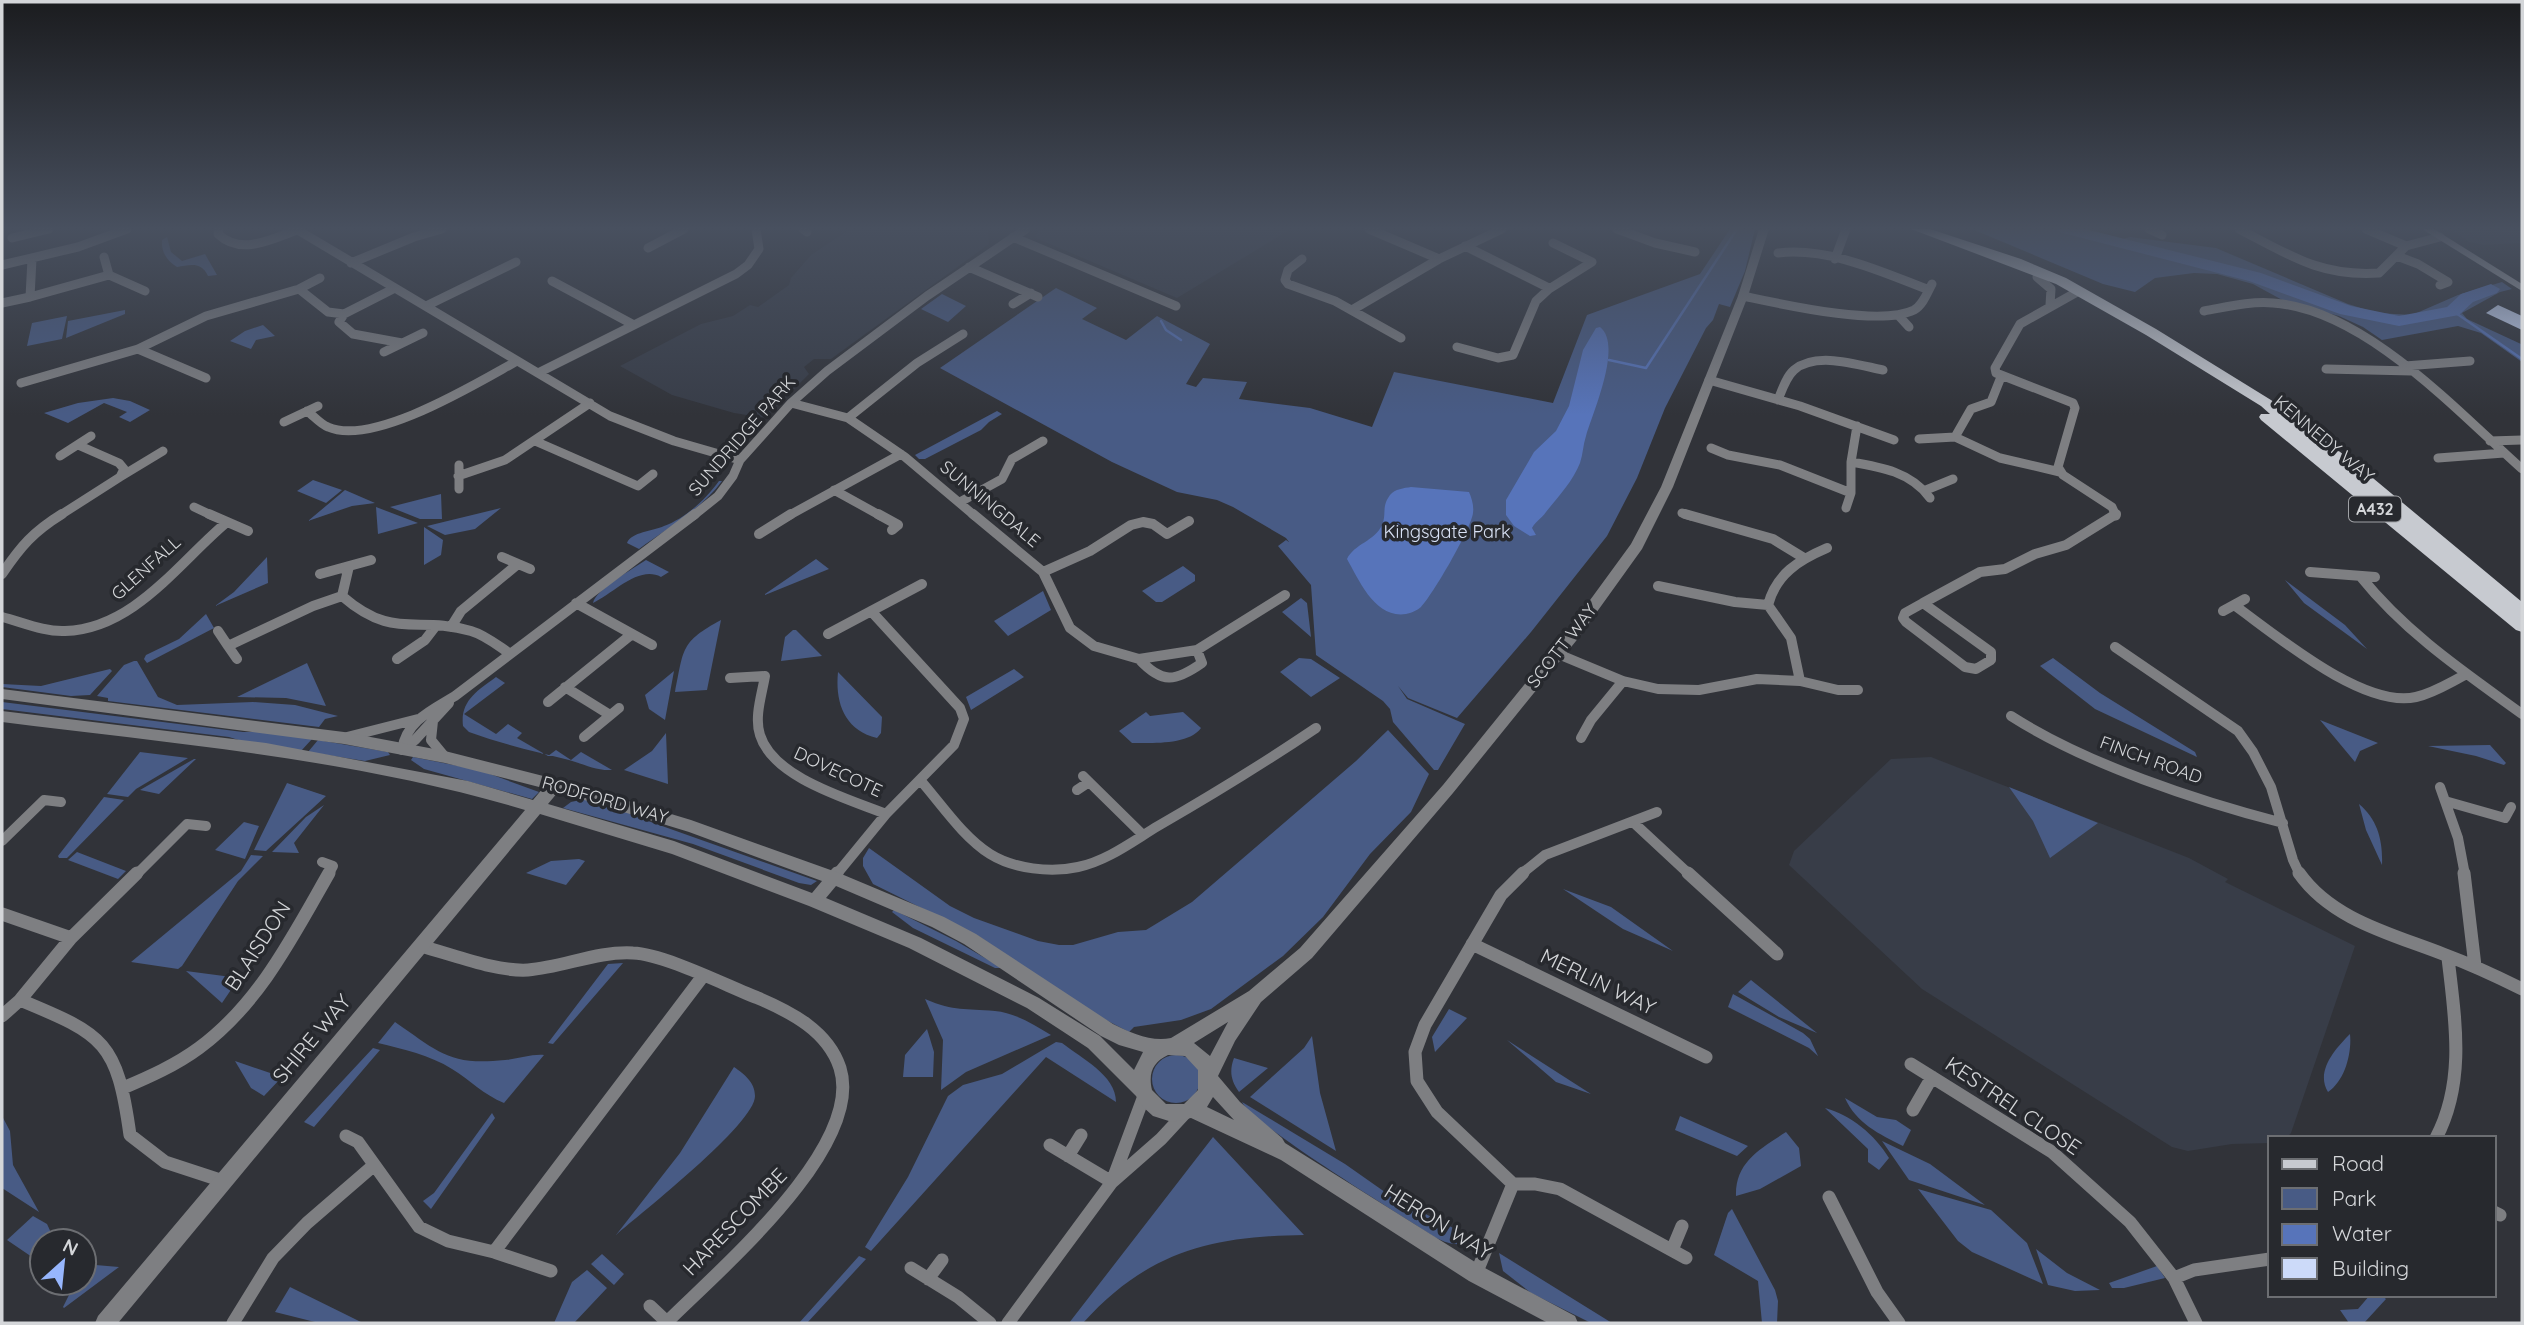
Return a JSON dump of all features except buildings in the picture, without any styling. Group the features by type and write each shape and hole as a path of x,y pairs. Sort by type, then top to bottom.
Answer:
{"main road":[{"name":"KENNEDY WAY","path":"2074,291 2151,332 2266,403 2351,468 2522,611"},
{"name":"KENNEDY WAY","path":"2233,385 2253,406 2332,473 2522,626"}],"street":[{"path":"30,291 30,297"},
{"path":"2,303 52,291"},
{"path":"20,383 138,349 206,316 293,291"},
{"path":"301,291 328,312 344,314"},
{"path":"390,291 344,314 339,322 353,334 402,343"},
{"path":"401,291 590,403 643,430 717,456 740,460"},
{"path":"426,306 457,291"},
{"path":"570,291 634,325"},
{"path":"538,373 706,291"},
{"name":"SUNDRIDGE PARK","path":"344,738 418,719 455,696 576,603 656,547 709,503 733,476 740,460 791,403 835,364 936,291"},
{"path":"1013,304 1035,295 1025,291"},
{"path":"1140,291 1176,306"},
{"path":"1306,291 1352,310 1401,338"},
{"path":"1352,310 1387,291"},
{"path":"1457,348 1508,358 1520,343 1532,307 1546,291"},
{"name":"SCOTT WAY","path":"1168,1048 1255,996 1307,953 1448,789 1558,654 1637,546 1667,486 1745,291"},
{"path":"1743,296 1864,314 1898,316 1919,306 1929,291"},
{"path":"2050,305 2051,291"},
{"path":"2060,472 2058,467 2075,406 2065,398 2001,377 1995,368 2015,329 2050,305 2077,292"},
{"path":"2204,311 2274,303 2289,305 2347,325 2378,343 2522,469"},
{"path":"1898,316 1909,327"},
{"path":"384,352 423,333"},
{"path":"848,418 917,363 963,334"},
{"path":"138,349 206,378"},
{"path":"307,411 331,429 348,430 393,421 430,408 517,361"},
{"path":"1778,400 1795,369 1807,363 1827,361 1883,371"},
{"path":"2326,369 2357,368 2391,373 2470,361"},
{"path":"1955,437 1970,409 1990,402 2001,377"},
{"path":"1709,380 1778,400 1894,440"},
{"path":"458,476 505,460 590,403"},
{"name":"SUNNINGDALE","path":"791,403 848,418 901,454 1044,572 1064,618 1079,636 1094,646 1139,659 1197,650 1285,595"},
{"path":"284,422 318,406"},
{"path":"1846,508 1851,493 1850,463 1857,426"},
{"path":"60,456 92,436"},
{"path":"1919,439 1955,437 1963,445 2000,458 2060,472 2112,507 2117,515 2066,545 2035,554 2005,569 1980,572 1923,603 1905,614 1903,618 1906,622 1965,667 1976,669 1991,660 1991,652 1923,603"},
{"path":"2490,441 2522,440"},
{"path":"960,502 1002,479 1012,459 1043,441"},
{"path":"535,442 638,485"},
{"path":"78,445 119,463 124,469 120,477"},
{"path":"1711,448 1739,458 1781,465 1822,485 1851,493"},
{"path":"2,574 24,542 36,530 163,451"},
{"path":"2438,458 2504,453"},
{"path":"759,534 797,510 901,454"},
{"path":"1850,463 1892,471 1928,494 1953,479"},
{"path":"458,489 459,464"},
{"path":"629,493 653,474"},
{"path":"834,490 898,525 892,530"},
{"path":"194,507 248,531"},
{"path":"1682,513 1703,515 1773,539 1804,558"},
{"path":"1044,572 1090,551 1131,525 1143,522 1153,524 1167,534 1189,521"},
{"name":"GLENFALL","path":"2,617 62,631 83,630 101,624 135,606 200,543 227,522"},
{"path":"1800,681 1791,638 1768,605 1773,583 1804,558 1827,548"},
{"path":"502,557 530,569"},
{"path":"320,574 371,560"},
{"path":"451,627 461,611 518,564"},
{"path":"342,596 349,566"},
{"path":"2310,572 2375,577"},
{"path":"2361,577 2387,609 2465,675 2522,714"},
{"path":"828,634 922,584"},
{"path":"1658,586 1735,602 1768,605"},
{"path":"342,596 358,612 389,625 451,627 473,631 509,653"},
{"path":"228,646 313,606 342,596"},
{"path":"2245,599 2229,608 2344,682 2383,695 2414,698 2437,690 2465,675"},
{"path":"576,603 652,645"},
{"name":"DOVECOTE","path":"833,878 886,814 954,745 964,719 955,702 871,611"},
{"path":"397,659 425,639 435,627"},
{"path":"218,631 237,659"},
{"path":"548,702 632,634"},
{"path":"2115,647 2238,731 2256,757 2283,822 2297,869 2313,890 2331,906 2346,916 2448,958 2475,966 2522,989"},
{"name":"SUNNINGDALE","path":"1139,659 1150,672 1160,678 1178,678 1202,663 1197,650"},
{"path":"1558,654 1623,681 1658,689 1699,690 1757,680 1800,681 1838,690 1858,690"},
{"name":"DOVECOTE","path":"730,678 765,676 760,708 760,736 772,758 791,772 886,814"},
{"path":"1581,738 1597,710 1618,693 1623,681"},
{"path":"565,687 615,711 584,737"},
{"name":"RODFORD WAY","path":"2,694 344,738 445,757 555,785 691,826 833,878 938,922 970,939 1107,1030 1125,1039 1168,1048"},
{"name":"SUNDRIDGE PARK","path":"402,750 455,696"},
{"name":"RODFORD WAY","path":"2,716 266,749 386,770 468,787 674,848 815,901 915,943 1068,1023 1094,1042 1143,1093"},
{"name":"FINCH ROAD","path":"2011,716 2032,731 2079,753 2233,811 2283,822"},
{"path":"386,770 402,750 404,737 418,719"},
{"path":"433,721 431,740 445,757"},
{"path":"921,780 990,855 1015,865 1046,869 1078,867 1105,857 1143,835 1252,771 1316,728"},
{"path":"1077,790 1086,779 1143,835"},
{"name":"SHIRE WAY","path":"105,1323 555,785"},
{"path":"2440,787 2464,869 2475,966"},
{"path":"2,841 44,800 61,802"},
{"path":"2445,801 2507,818"},
{"path":"1657,812 1545,855 1528,867 1501,895 1426,1026 1415,1052 1417,1081 1437,1112 1486,1155 1513,1184 1535,1184 1560,1189 1686,1258"},
{"path":"1633,822 1777,954"},
{"path":"2,1016 20,1000 71,938 187,824 206,826"},
{"name":"BLAISDON","path":"123,1088 169,1067 208,1041 242,1009 271,970 333,866 321,862"},
{"path":"815,901 833,878"},
{"path":"2,914 71,938"},
{"name":"MERLIN WAY","path":"1472,944 1706,1057"},
{"name":"HARESCOMBE","path":"420,946 511,971 530,970 589,957 634,953 659,959 789,1011 808,1022 835,1055 842,1081 840,1111 828,1142 812,1171 788,1201 667,1323 650,1306"},
{"path":"2437,1136 2454,1096 2456,1045 2448,958"},
{"path":"494,1252 703,976"},
{"name":"SCOTT WAY","path":"1210,1076 1229,1035 1255,996"},
{"path":"20,1000 78,1024 111,1054 123,1088 130,1135 165,1162 223,1181"},
{"path":"1008,1323 1112,1182 1199,1103 1208,1090 1210,1076 1203,1059 1195,1052 1168,1048 1147,1062 1142,1073 1143,1093 1112,1182"},
{"name":"KESTREL CLOSE","path":"1911,1064 2052,1152 2130,1222 2174,1278 2196,1323"},
{"name":"HERON WAY","path":"1210,1076 1234,1108 1288,1154 1476,1274 1568,1323"},
{"path":"1913,1110 1932,1077"},
{"path":"1143,1093 1153,1106 1163,1111 1189,1110"},
{"name":"HERON WAY","path":"1189,1110 1288,1154"},
{"path":"1068,1156 1082,1135"},
{"path":"346,1136 358,1142 419,1227 448,1241 494,1252 551,1271"},
{"path":"1050,1145 1112,1182"},
{"path":"233,1323 273,1258 307,1223 373,1166"},
{"path":"1476,1274 1513,1184"},
{"path":"1829,1197 1877,1292 1899,1323"},
{"path":"1672,1250 1682,1226"},
{"path":"2174,1278 2194,1270 2268,1259"},
{"path":"928,1279 942,1260"},
{"path":"911,1268 990,1323"}],"shaded area":[{"path":"781,291 925,291 831,359 814,359 804,367 809,374 765,418 734,413 672,395 620,366 701,324 733,316 750,305 758,307"},
{"path":"1160,291 1189,291 1177,298"},
{"path":"1931,757 2189,858 2228,879 2225,882 2355,946 2291,1133 2288,1136 2268,1136 2268,1143 2232,1144 2188,1151 2172,1147 1922,989 1789,865 1794,851 1891,759"}],"green space":[{"name":"Kingsgate Park","path":"1052,291 1062,291 1097,308 1082,319 1126,340 1157,316 1210,344 1186,384 1196,387 1203,378 1247,382 1239,399 1310,408 1372,427 1394,372 1553,403 1587,315 1654,291 1737,291 1730,307 1719,304 1713,320 1706,328 1665,408 1637,478 1607,536 1531,632 1457,718 1408,698 1398,686 1407,699 1465,724 1438,770 1434,770 1393,722 1390,709 1383,701 1316,655 1311,585 1278,546 1286,540 1289,542 1286,538 1217,500 1177,492 1112,462 940,368"},
{"path":"2266,291 2317,291 2377,313 2412,315 2472,291 2505,291 2462,313 2467,319 2521,344 2522,362 2481,333 2458,326 2382,340 2339,316 2286,302"},
{"path":"942,294 966,306 948,322 921,309"},
{"path":"125,310 125,314 66,338 68,321"},
{"path":"67,316 62,339 27,346 32,323"},
{"path":"263,325 275,336 256,340 251,349 230,341 245,331"},
{"path":"113,398 130,401 150,410 130,422 119,417 127,412 104,403 68,423 44,413 78,403"},
{"path":"997,411 1002,414 981,430 925,459 919,459 915,455"},
{"path":"313,480 342,490 326,503 297,491"},
{"path":"722,481 694,510 639,549 627,543 633,536 664,526 688,513"},
{"path":"345,490 375,503 352,506 308,521"},
{"path":"441,494 442,519 420,519 390,507"},
{"path":"376,507 418,523 378,534"},
{"path":"501,508 475,529 445,535 427,526"},
{"path":"424,527 443,540 441,555 424,565"},
{"path":"267,557 268,583 215,606 234,592"},
{"path":"816,559 829,569 765,595 765,594"},
{"path":"646,560 669,572 661,577 653,574 635,577 593,603 608,586"},
{"path":"1183,566 1195,575 1195,581 1162,602 1156,602 1142,591"},
{"path":"2285,580 2345,625 2367,649 2304,603"},
{"path":"1043,591 1051,610 1008,636 994,621"},
{"path":"1301,598 1307,603 1311,637 1282,612"},
{"path":"206,614 214,628 147,663 144,659 146,655 179,639"},
{"path":"721,620 707,690 675,692 686,648 698,634"},
{"path":"793,630 822,656 781,661 785,637"},
{"path":"1299,658 1311,659 1340,678 1311,697 1280,672"},
{"path":"2053,658 2100,693 2195,752 2197,757 2095,709 2040,666"},
{"path":"137,661 158,697 177,705 253,702 295,705 338,716 325,719 319,727 108,701 108,698 97,696 124,665"},
{"path":"307,663 326,706 286,698 237,697"},
{"path":"110,669 112,671 90,695 71,696 2,687 2,684 41,686"},
{"path":"1014,669 1024,677 971,710 966,697"},
{"path":"674,671 665,720 649,709 645,695"},
{"path":"838,672 882,717 881,733 877,738 857,729 849,722 840,704"},
{"path":"496,677 505,683 464,714 496,734 508,724 522,733 517,738 545,754 469,732 463,726 464,710 471,697"},
{"path":"2,702 312,739 301,751 248,743 229,737 2,709"},
{"path":"1146,712 1150,716 1183,712 1201,728 1188,738 1179,740 1132,743 1119,731"},
{"path":"2320,720 2378,743 2360,751 2355,762"},
{"path":"1388,730 1429,774 1411,812 1370,854 1323,917 1283,956 1211,1009 1181,1020 1134,1027 1129,1032 1085,1009 980,937 873,884 863,866 863,858 869,848 950,906 974,918 1038,941 1073,945 1118,932 1146,930 1192,902 1356,761"},
{"path":"666,733 668,784 624,770 652,751"},
{"path":"318,740 388,752 390,755 365,761 308,752"},
{"path":"2490,745 2506,763 2504,765 2428,746"},
{"path":"556,750 571,760 581,752 612,770 595,768 549,755"},
{"path":"140,752 188,758 136,789 128,797 107,794"},
{"path":"413,757 479,770 539,792 532,799 424,769 411,760"},
{"path":"194,759 159,794 140,790"},
{"path":"287,783 326,796 266,851 254,850"},
{"path":"2009,787 2098,823 2050,858 2033,821"},
{"path":"104,797 124,800 67,858 59,858 58,856"},
{"path":"585,799 631,811 648,821 817,881 811,885 799,883 693,844 563,808 571,802"},
{"path":"2359,804 2375,824 2382,848 2382,865 2366,830"},
{"path":"324,805 294,843 299,853 272,852 306,817"},
{"path":"244,822 259,826 245,859 215,850"},
{"path":"77,852 126,871 118,879 68,860"},
{"path":"251,855 263,856 238,881 182,966 178,969 131,962 241,871"},
{"path":"551,861 585,861 566,885 526,873"},
{"path":"1563,889 1611,907 1673,951 1623,929"},
{"path":"894,910 1002,968 995,968 913,928 892,912"},
{"path":"623,963 553,1044 548,1043 608,964"},
{"path":"186,971 239,978 222,1003"},
{"path":"1751,980 1817,1033 1779,1017 1738,992"},
{"path":"1733,994 1803,1033 1810,1039 1818,1056 1809,1048 1728,1007"},
{"path":"925,999 953,1008 1010,1014 1051,1035 966,1072 941,1090 943,1040"},
{"path":"1449,1009 1467,1018 1435,1052 1432,1037"},
{"path":"395,1022 434,1049 457,1059 486,1061 544,1055 504,1103 435,1060 378,1043"},
{"path":"927,1029 934,1052 933,1077 903,1077 905,1055"},
{"path":"2350,1034 2350,1050 2343,1074 2328,1092 2324,1076 2329,1060"},
{"path":"1312,1036 1320,1093 1336,1151 1250,1097 1304,1048"},
{"path":"1507,1040 1591,1094 1556,1082"},
{"path":"1056,1042 1062,1043 1104,1075 1114,1092 1116,1102 1046,1057 871,1251 865,1247 908,1177 948,1096 963,1085 1002,1074"},
{"path":"373,1048 380,1050 314,1127 304,1122"},
{"path":"1176,1055 1193,1062 1200,1079 1193,1096 1176,1103 1159,1096 1152,1079 1159,1062"},
{"path":"1234,1058 1268,1068 1239,1092 1232,1076"},
{"path":"235,1061 282,1077 264,1096 251,1088"},
{"path":"734,1067 753,1087 755,1096 750,1109 718,1146 616,1235 680,1153"},
{"path":"1845,1098 1877,1117 1896,1120 1911,1130 1903,1146 1862,1121"},
{"path":"1242,1102 1345,1164 1392,1197 1475,1239 1456,1244 1436,1238 1299,1149 1272,1130"},
{"path":"1825,1108 1853,1121 1877,1141 1889,1158 1879,1170 1868,1162 1868,1149"},
{"path":"492,1113 495,1118 431,1209 423,1201 434,1193"},
{"path":"2,1116 10,1131 13,1165 39,1212 2,1188"},
{"path":"1680,1116 1748,1146 1737,1156 1675,1130"},
{"path":"1786,1132 1799,1148 1801,1166 1760,1189 1736,1196 1737,1184 1745,1165 1758,1151"},
{"path":"1213,1137 1304,1235 1239,1239 1183,1253 1131,1279 1083,1323 1069,1323"},
{"path":"1882,1141 1930,1164 1985,1205 1909,1180"},
{"path":"1918,1189 1991,1210 2027,1243 2043,1284 1972,1252 1958,1241"},
{"path":"1732,1209 1775,1290 1778,1301 1777,1323 1762,1323 1758,1281 1714,1255 1728,1213"},
{"path":"33,1216 48,1227 28,1227 28,1254 7,1240"},
{"path":"2036,1249 2067,1273 2100,1290 2075,1291 2048,1285"},
{"path":"1499,1253 1612,1323 1591,1323 1531,1293 1503,1271"},
{"path":"602,1254 624,1274 614,1285 591,1264"},
{"path":"859,1256 866,1259 807,1323 799,1323"},
{"path":"98,1265 119,1267 98,1283"},
{"path":"2157,1266 2165,1278 2124,1288 2112,1288 2109,1283"},
{"path":"587,1270 607,1288 574,1323 554,1323 572,1282"},
{"path":"290,1287 363,1323 319,1323 275,1312"},
{"path":"68,1297 79,1297 64,1308"},
{"path":"2368,1297 2386,1299 2364,1323 2349,1323 2340,1310 2358,1309"}],"water":[{"path":"1600,327 1606,336 1608,363 1580,463 1565,489 1532,528 1536,535 1530,536 1514,526 1506,515 1506,500 1534,452 1556,431 1569,406 1583,350 1596,328"},
{"path":"1411,487 1469,492 1473,513 1459,547 1421,607 1406,614 1395,614 1385,610 1369,596 1347,559 1379,530 1390,495 1397,490"}],"waterway":[{"path":"1609,360 1646,368 1697,291"},
{"path":"2293,291 2346,310 2399,321 2453,311 2467,298 2486,291"},
{"path":"2453,311 2522,359"},
{"path":"1161,321 1166,330 1181,340"}]}
